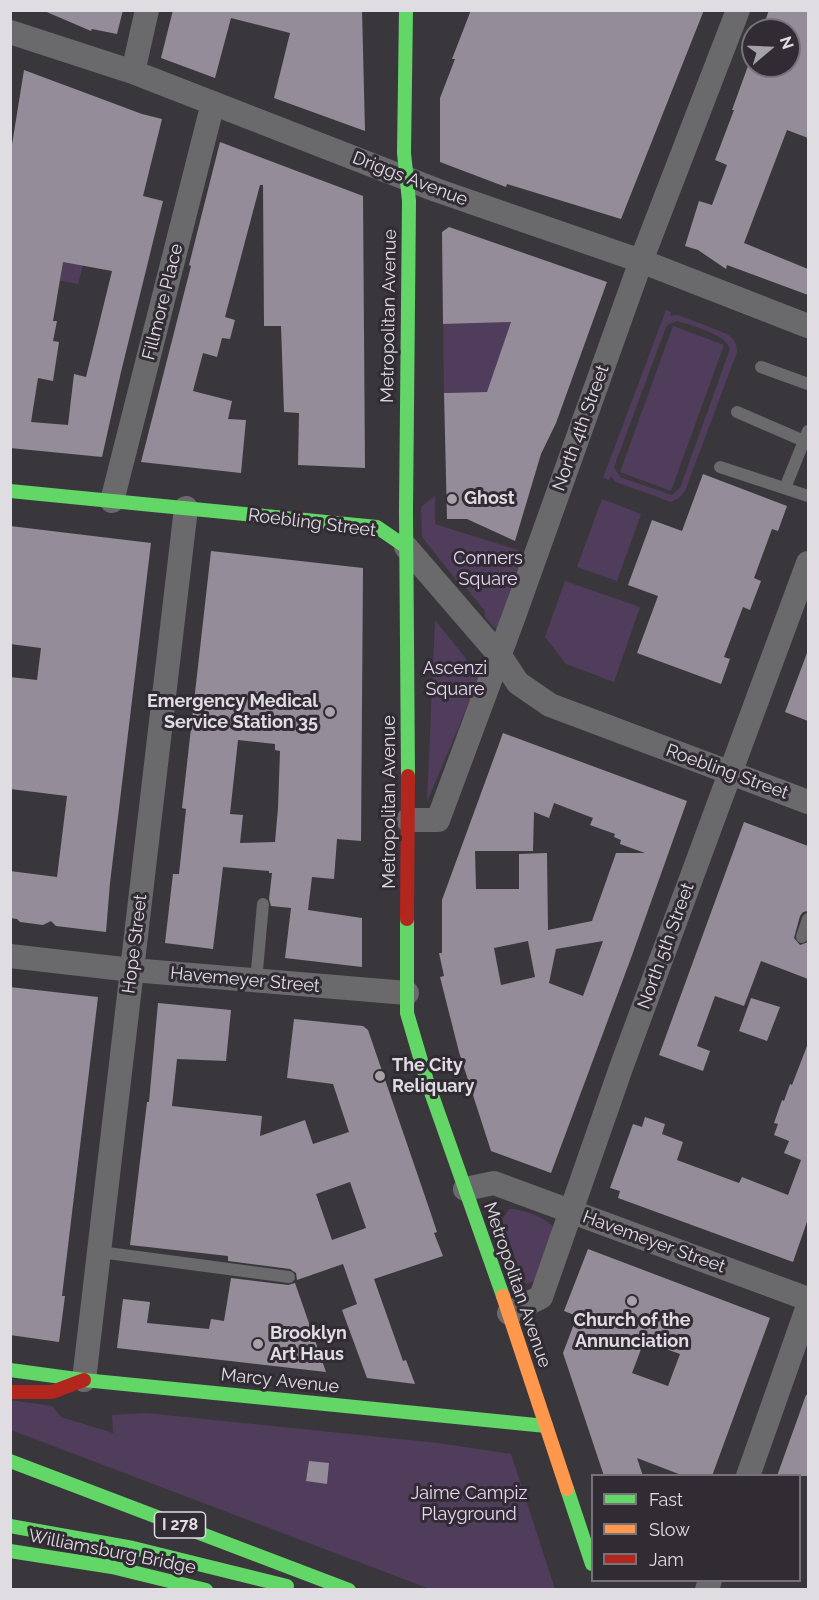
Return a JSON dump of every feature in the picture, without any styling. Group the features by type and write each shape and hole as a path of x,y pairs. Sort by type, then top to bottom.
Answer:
{"main road":[{"name":"Metropolitan Avenue","path":"406,10 404,153 409,201 406,547 407,1013 427,1081 509,1313 591,1561"},
{"name":"Roebling Street","path":"10,491 377,527 406,547"},
{"name":"Marcy Avenue","path":"10,1370 84,1380 546,1426"},
{"path":"10,1392 52,1392 84,1380"},
{"name":"I 278","path":"10,1461 349,1590"},
{"name":"Williamsburg Bridge","path":"10,1526 132,1548 300,1590"},
{"name":"Williamsburg Bridge","path":"10,1551 112,1567 206,1590"}],"street":[{"path":"133,72 147,10"},
{"name":"North 4th Street","path":"408,820 438,820 500,656 641,261 738,10"},
{"name":"Driggs Avenue","path":"10,33 133,72 407,179 641,261 808,326"},
{"name":"Fillmore Place","path":"112,501 213,103"},
{"name":"Hope Street","path":"84,1380 186,508"},
{"name":"Roebling Street","path":"406,547 500,656 518,683 550,705 808,802"},
{"name":"North 5th Street","path":"509,1313 541,1297 622,1065 808,562"},
{"name":"Havemeyer Street","path":"10,956 132,970 407,993"},
{"name":"Havemeyer Street","path":"465,1189 494,1183 808,1299"},
{"path":"749,1474 808,1306"}],"lane":[{"path":"761,367 808,384"},
{"path":"736,412 806,436 785,488"},
{"path":"720,467 808,496"},
{"path":"256,981 262,904"},
{"path":"802,937 808,920"},
{"path":"100,1252 289,1278"}],"green space":[{"path":"10,252 83,265 78,284 11,272"},
{"path":"666,310 671,312 670,316 678,315 732,338 737,352 685,491 679,498 671,502 616,482 611,476 609,480 603,478","holes":["677,321 716,335 730,349 680,488 672,495 620,477 614,467 666,327"]},
{"path":"511,322 487,395 480,392 444,393 443,324"},
{"path":"673,326 724,345 671,491 620,472"},
{"name":"Conners Square","path":"435,496 435,524 524,552 509,594 503,628 495,628 485,617 485,611 462,583 457,581 422,537 421,507"},
{"path":"602,499 641,514 617,581 577,567"},
{"path":"565,581 640,607 614,682 566,664 545,637"},
{"name":"Ascenzi Square","path":"435,620 480,676 427,802"},
{"path":"509,1209 533,1214 553,1227 535,1280 527,1284 523,1281 502,1220"},
{"name":"Jaime Campiz Playground","path":"10,1400 52,1406 61,1417 113,1433 112,1415 146,1413 438,1443 511,1454 555,1589 430,1589 11,1430"}],"building":[{"path":"42,10 123,10 117,34 92,29 91,31"},
{"path":"173,10 362,10 365,131 274,98 290,33 231,18 215,78 161,58"},
{"path":"471,10 704,10 621,219 507,184 506,187 440,162 440,98"},
{"path":"769,10 808,10 808,138 787,130 744,243 808,269 808,295 727,265 726,269 698,250 685,246 699,201 712,205 727,165 715,160 744,78 801,78 801,18 766,18"},
{"path":"24,70 142,114 162,119 143,196 163,201 102,457 10,448 10,157","holes":["63,262 112,271 86,377 74,374 68,425 31,422 38,378 53,381 59,342 53,341 57,321 53,321"]},
{"path":"220,142 363,196 365,468 298,465 299,413 284,412 281,326 264,326 263,185 260,185 225,317 235,320 230,339 222,338 217,357 203,353 193,391 232,401 228,419 246,420 241,473 141,462"},
{"path":"449,227 607,282 556,423 541,454 515,541 467,519 447,519 444,393 487,392 511,322 443,324 442,232"},
{"path":"703,474 787,506 778,531 772,529 754,578 761,581 750,610 743,607 724,657 730,659 721,684 637,653 658,596 628,585 652,520 682,531"},
{"path":"10,526 151,543 106,932 56,926 51,921 43,925 20,922 10,918 10,871 57,877 67,796 10,789 10,677 37,680 41,648 10,644"},
{"path":"211,551 363,568 361,841 337,839 334,879 312,877 308,910 362,918 362,967 285,958 291,908 271,906 269,899 272,873 269,871 223,867 213,949 165,943 173,874 179,874 186,809 182,808","holes":["238,740 275,744 275,750 280,751 275,842 240,843 243,815 230,814"]},
{"path":"808,653 808,721 785,712"},
{"path":"503,733 687,801 551,1173 491,1151 459,1052 440,977 444,976 439,953 442,953 442,900","holes":["554,803 593,818 590,825 615,834 614,837 621,840 620,844 645,853 616,853 592,921 548,930 547,853 519,854 519,889 476,889 475,851 533,851 534,812 549,818","528,941 535,977 501,985 494,948","603,941 583,996 549,983 556,949"]},
{"path":"744,822 808,846 808,911 803,912 800,916 794,938 800,945 808,942 808,979 761,961 744,1006 715,996 697,1046 710,1051 703,1071 659,1055"},
{"path":"10,987 98,997 62,1296 65,1296 59,1342 10,1335"},
{"path":"751,998 780,1007 767,1041 739,1031"},
{"path":"158,1003 231,1010 226,1061 177,1059 172,1106 262,1116 260,1136 305,1120 313,1144 349,1132 333,1084 287,1078 294,1019 363,1026 368,1030 437,1232 434,1233 443,1256 374,1279 403,1361 406,1360 415,1384 367,1378 342,1310 357,1304 343,1264 297,1280 296,1273 290,1269 228,1261 228,1256 130,1245 147,1102 149,1102","holes":["350,1182 366,1228 332,1240 316,1194"]},
{"path":"807,1046 808,1219 793,1262 618,1198 620,1191 610,1188 633,1124 642,1127 645,1117 665,1124 662,1134 683,1142 677,1160 739,1183 742,1177 788,1195 801,1160 784,1153 789,1141 774,1135 778,1124 774,1123"},
{"path":"588,1249 770,1318 713,1474 679,1474 637,1458 642,1474 603,1474 563,1353 577,1316 564,1311","holes":["644,1341 680,1354 668,1386 632,1373"]},
{"path":"231,1278 288,1285 295,1283 326,1372 117,1348 123,1299 150,1302 147,1323 209,1329 211,1319 224,1321"},
{"path":"806,1395 808,1395 808,1476 778,1474"},
{"path":"309,1461 329,1463 327,1484 306,1481"}],"traffic: fast":[{"path":"406,10 404,153 409,201 406,510 408,776"},
{"path":"10,491 377,527 406,547"},
{"path":"407,919 407,1013 427,1081 503,1296"},
{"path":"10,1370 84,1380 546,1426"},
{"path":"10,1461 349,1590"},
{"path":"567,1489 591,1561"},
{"path":"10,1526 133,1548 287,1586"},
{"path":"10,1551 112,1567 206,1590"}],"traffic: slow":[{"path":"503,1296 567,1489"}],"traffic: jam":[{"path":"407,919 408,776"},
{"path":"10,1392 52,1392 84,1380"}],"place":[{"name":"Ghost","path":"452,499"},
{"name":"Emergency Medical Service Station 35","path":"330,712"},
{"name":"The City Reliquary","path":"380,1076"},
{"name":"Church of the Annunciation","path":"632,1301"},
{"name":"Brooklyn Art Haus","path":"258,1344"}]}
